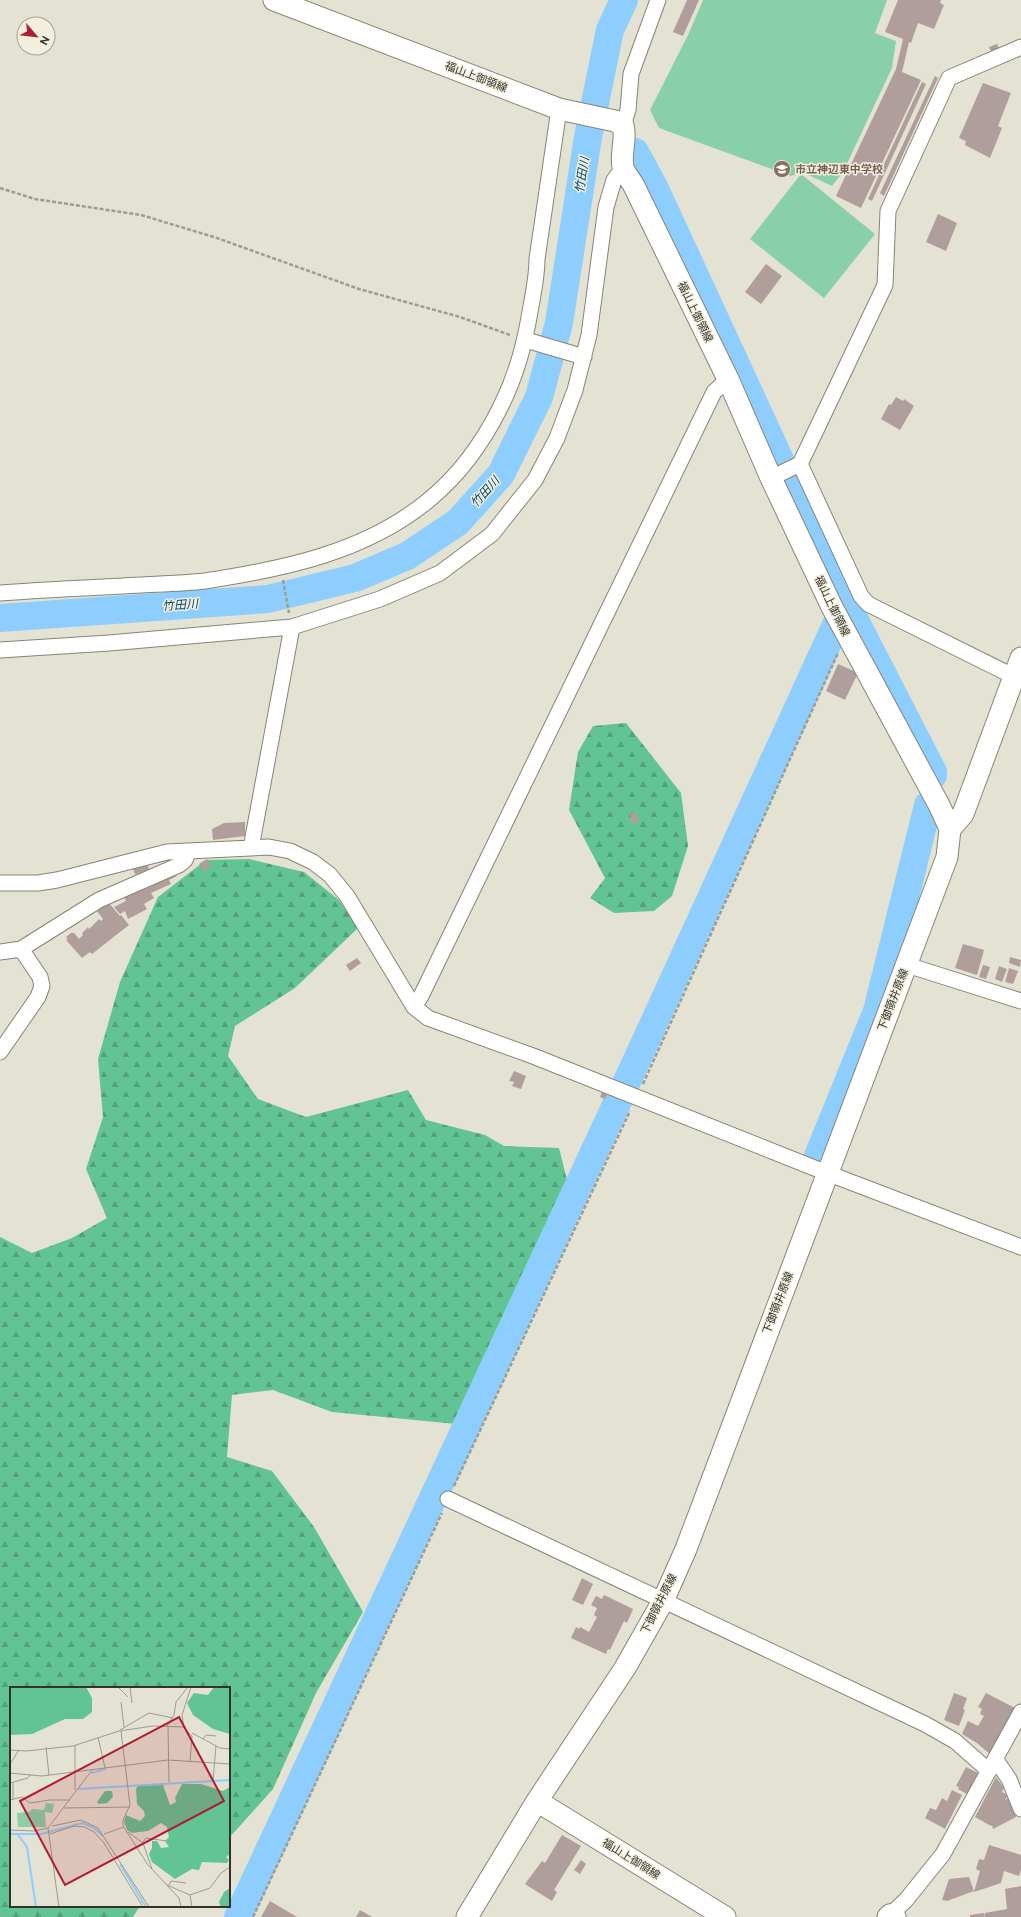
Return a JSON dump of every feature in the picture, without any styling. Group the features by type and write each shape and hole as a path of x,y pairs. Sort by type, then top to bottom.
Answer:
{"main road":[{"name":"福山上御領線","path":"274,0 562,110 619,123"},
{"path":"619,123 625,130 622,157 623,168"},
{"name":"福山上御領線","path":"623,168 634,186 775,477 835,614 940,805 950,828"},
{"path":"950,828 963,814 1019,671"},
{"name":"下御領井原線","path":"466,1917 537,1801 625,1668 663,1601 686,1549 947,857 950,828"},
{"name":"福山上御領線","path":"537,1801 725,1917"}],"street":[{"path":"619,123 628,110 632,74 658,0"},
{"path":"775,477 799,465 885,285 888,211 949,78 1021,47"},
{"path":"0,593 204,581 322,557 358,544 430,500 470,456 491,426 515,378 528,341 537,273 536,259 562,110"},
{"path":"0,650 108,643 291,620 380,599 440,573 492,534 539,473 557,438 575,390 581,356 589,335 606,207 614,180 623,168"},
{"path":"528,341 581,356"},
{"path":"414,1007 421,996 714,392 728,379"},
{"path":"799,465 860,596 868,604 1019,671"},
{"path":"251,848 291,620"},
{"path":"0,883 38,883 57,880 167,852 269,847 290,851 313,862 330,875 347,896 414,1007 428,1018 613,1088 1021,1248"},
{"path":"0,952 21,949 99,900 178,865 185,860 189,851"},
{"path":"0,1052 38,997 42,986 40,977 21,949"},
{"path":"907,964 1021,1001"},
{"path":"448,1499 925,1724 992,1765 1009,1779 1021,1809"},
{"path":"891,1916 944,1854 1021,1712"}],"path":[{"path":"0,188 35,199 141,215 214,237 359,289 460,317 528,341"},
{"path":"283,579 291,620"},
{"path":"253,1917 635,1097 846,636"}],"green space":[{"path":"703,0 887,0 875,33 896,41 892,68 843,172 832,186 802,172 791,176 659,128 650,110 688,35"},
{"path":"801,174 875,234 824,298 750,239"},
{"path":"626,723 681,793 688,846 672,896 654,911 614,913 590,898 605,878 569,810 578,752 593,726"},
{"path":"249,859 304,872 339,900 358,928 295,988 235,1026 228,1056 258,1099 306,1117 408,1090 426,1120 485,1135 504,1146 559,1148 568,1184 456,1424 332,1412 273,1390 232,1395 227,1457 272,1471 314,1527 363,1612 316,1693 273,1789 230,1837 230,1687 10,1687 10,1907 141,1907 138,1909 133,1917 0,1917 0,1237 32,1253 72,1238 107,1218 86,1169 103,1117 98,1059 120,982 158,897 206,860"}],"building":[{"path":"687,0 699,0 683,36 673,32"},
{"path":"898,0 941,0 940,3 944,5 934,29 918,23 911,43 909,42 902,72 921,80 861,208 836,196 896,69 903,39 885,32"},
{"path":"997,44 999,48 991,51 989,47"},
{"path":"935,76 938,78 884,196 880,193"},
{"path":"922,82 926,84 872,201 868,199"},
{"path":"983,83 1011,93 998,126 1002,128 990,158 965,145 966,141 959,138"},
{"path":"938,214 957,223 946,251 926,242"},
{"path":"766,264 782,276 761,304 745,292"},
{"path":"896,397 903,401 904,399 914,406 900,430 881,419 889,404 891,405"},
{"path":"838,664 858,673 845,700 826,691"},
{"path":"636,812 639,822 632,824 630,813"},
{"path":"245,822 245,836 213,840 212,829 224,823"},
{"path":"207,859 211,866 204,871 199,864"},
{"path":"146,861 149,869 135,874 132,867"},
{"path":"174,871 177,876 169,880 171,884 151,893 154,898 144,904 147,909 128,919 125,911 120,914 114,907 126,901 123,895"},
{"path":"108,902 129,925 92,954 90,952 82,958 66,940 68,939 66,937 71,933 74,933 79,939 88,927 89,929 99,919 101,921 103,919 97,911"},
{"path":"963,944 984,950 977,975 955,968"},
{"path":"1010,957 1021,960 1020,967 1009,963"},
{"path":"357,958 361,963 350,971 346,965"},
{"path":"983,965 990,967 986,979 979,977"},
{"path":"999,966 1007,969 1002,982 995,979"},
{"path":"1009,968 1018,971 1013,984 1005,982"},
{"path":"514,1071 526,1076 521,1089 512,1086 514,1082 509,1081"},
{"path":"602,1092 607,1095 605,1099 600,1097"},
{"path":"582,1578 593,1584 583,1605 572,1600"},
{"path":"604,1595 633,1609 627,1623 624,1621 610,1650 608,1649 606,1654 571,1638 576,1627 579,1629 580,1627 589,1632 597,1617 594,1615 597,1608 591,1605 596,1596 602,1599"},
{"path":"954,1693 967,1698 963,1709 965,1710 959,1726 944,1720"},
{"path":"986,1693 1015,1708 991,1755 977,1743 962,1734 968,1721 978,1726 984,1716 980,1714 982,1709 978,1707"},
{"path":"966,1767 978,1773 967,1794 958,1789 959,1787 956,1786"},
{"path":"996,1777 1004,1788 1002,1792 1008,1795 1005,1800 1008,1798 1016,1817 993,1829 992,1825 991,1826 975,1817"},
{"path":"952,1790 962,1795 945,1829 925,1818 930,1808 936,1810 942,1798 947,1801"},
{"path":"562,1835 581,1846 554,1890 557,1892 552,1901 525,1884 542,1861 545,1863"},
{"path":"989,1845 1021,1855 1021,1870 1019,1876 1004,1871 1001,1883 974,1892 980,1871 976,1869 979,1859 984,1860"},
{"path":"581,1860 586,1864 580,1874 574,1870"},
{"path":"969,1877 974,1891 947,1901 942,1900 949,1879"},
{"path":"1021,1886 1021,1917 985,1917 985,1913 1007,1909 1005,1889"},
{"path":"270,1901 297,1917 261,1917"},
{"path":"360,1910 372,1917 356,1917"},
{"path":"984,1913 985,1917 970,1917 970,1915"}],"waterway":[{"name":"竹田川","path":"0,618 268,599 355,578 407,556 458,522 501,474 539,397 559,323 588,137 610,30 624,0"},
{"path":"635,152 655,189 846,603 933,772 933,775"},
{"path":"238,1917 636,1062 846,603"},
{"path":"818,1156 877,1011 928,805"}],"place":[{"name":"市立神辺東中学校","path":"782,169"}]}
